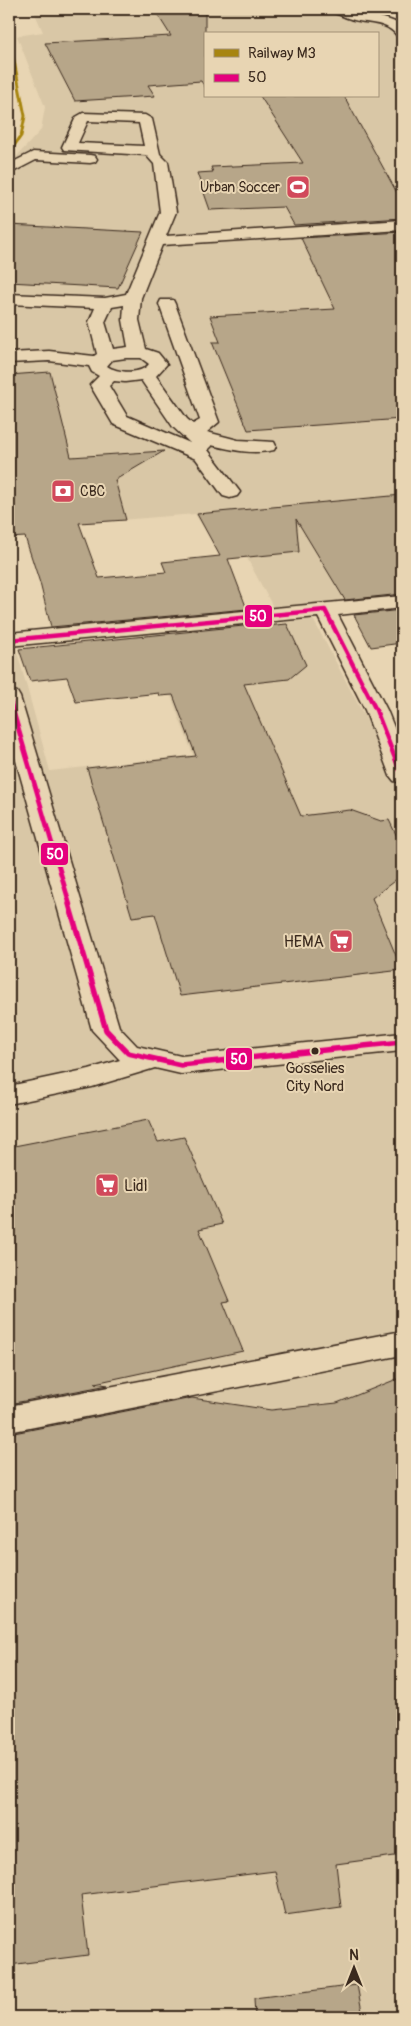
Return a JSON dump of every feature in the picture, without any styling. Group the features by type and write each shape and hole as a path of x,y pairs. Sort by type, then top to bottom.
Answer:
{"street":[{"path":"335,9 358,17 399,25"},
{"path":"138,353 131,320 133,298 168,212 157,157 145,118 83,117 69,147 157,157"},
{"path":"76,132 94,133"},
{"path":"130,134 149,135"},
{"path":"9,170 33,156 157,157"},
{"path":"155,241 402,225"},
{"path":"9,299 104,303 133,298"},
{"path":"104,303 97,322 105,364 99,385 120,420 203,455 230,492"},
{"path":"167,304 210,422 192,432"},
{"path":"9,358 49,356 105,364 128,377 153,371 158,364 153,357 138,353 121,353 105,364"},
{"path":"146,374 180,423 192,432 203,445 203,455"},
{"path":"192,432 237,446 267,446"},
{"path":"9,640 402,602"},
{"path":"326,610 376,710 402,776"},
{"path":"9,697 19,771 106,1030 128,1052 181,1065 402,1042"},
{"path":"9,1095 92,1078 155,1059"},
{"path":"9,1419 402,1343"}],"shaded area":[{"path":"33,9 329,9 392,29 402,28 402,595 273,607 239,543 215,546 195,514 9,529 9,162 41,130 45,107 17,36 43,32"},
{"path":"313,619 376,738 402,736 402,2017 9,2017 9,649 16,648 50,771 193,755 148,636"}],"building":[{"path":"154,9 205,9 204,86 201,81 148,85 155,96 75,101 45,43 171,36"},
{"path":"261,98 345,98 402,202 402,218 294,225 284,207 210,210 197,173 213,172 211,167 303,163"},
{"path":"9,225 143,232 118,288 9,282"},
{"path":"402,232 402,419 248,430 212,342 220,342 210,316 335,309 301,238"},
{"path":"50,372 71,457 164,451 115,480 126,520 79,523 99,578 166,572 162,562 220,556 197,514 402,495 402,594 345,600 296,519 299,552 228,559 247,609 51,627 40,583 25,537 9,538 9,375"},
{"path":"402,610 402,643 371,647 354,615"},
{"path":"287,624 306,665 289,679 244,684 301,816 350,810 381,821 389,820 402,847 402,875 372,898 402,970 180,996 155,914 132,917 87,768 196,756 173,695 160,696 159,693 76,702 67,677 30,681 19,649 253,625 254,627"},
{"path":"148,1120 158,1142 184,1137 222,1224 199,1229 229,1301 223,1302 243,1351 95,1383 108,1385 9,1404 9,1147"},
{"path":"402,1377 402,1855 336,1864 341,1907 285,1915 275,1871 81,1895 88,1955 9,1965 9,1434 192,1398 271,1410 337,1403"},
{"path":"357,1985 363,2017 255,2017 254,1998"}],"rail line":[{"name":"M3","path":"9,36 25,116 21,136 9,153"}],"transit line":[{"name":"50","path":"9,640 325,610 376,710 402,776"},
{"name":"50","path":"9,697 106,1030 128,1053 181,1065 402,1042"}],"place":[{"name":"Urban Soccer","path":"298,187"},
{"name":"CBC","path":"63,491"},
{"name":"HEMA","path":"341,941"},
{"name":"Gosselies City Nord","path":"315,1051"},
{"name":"Lidl","path":"107,1185"}]}
